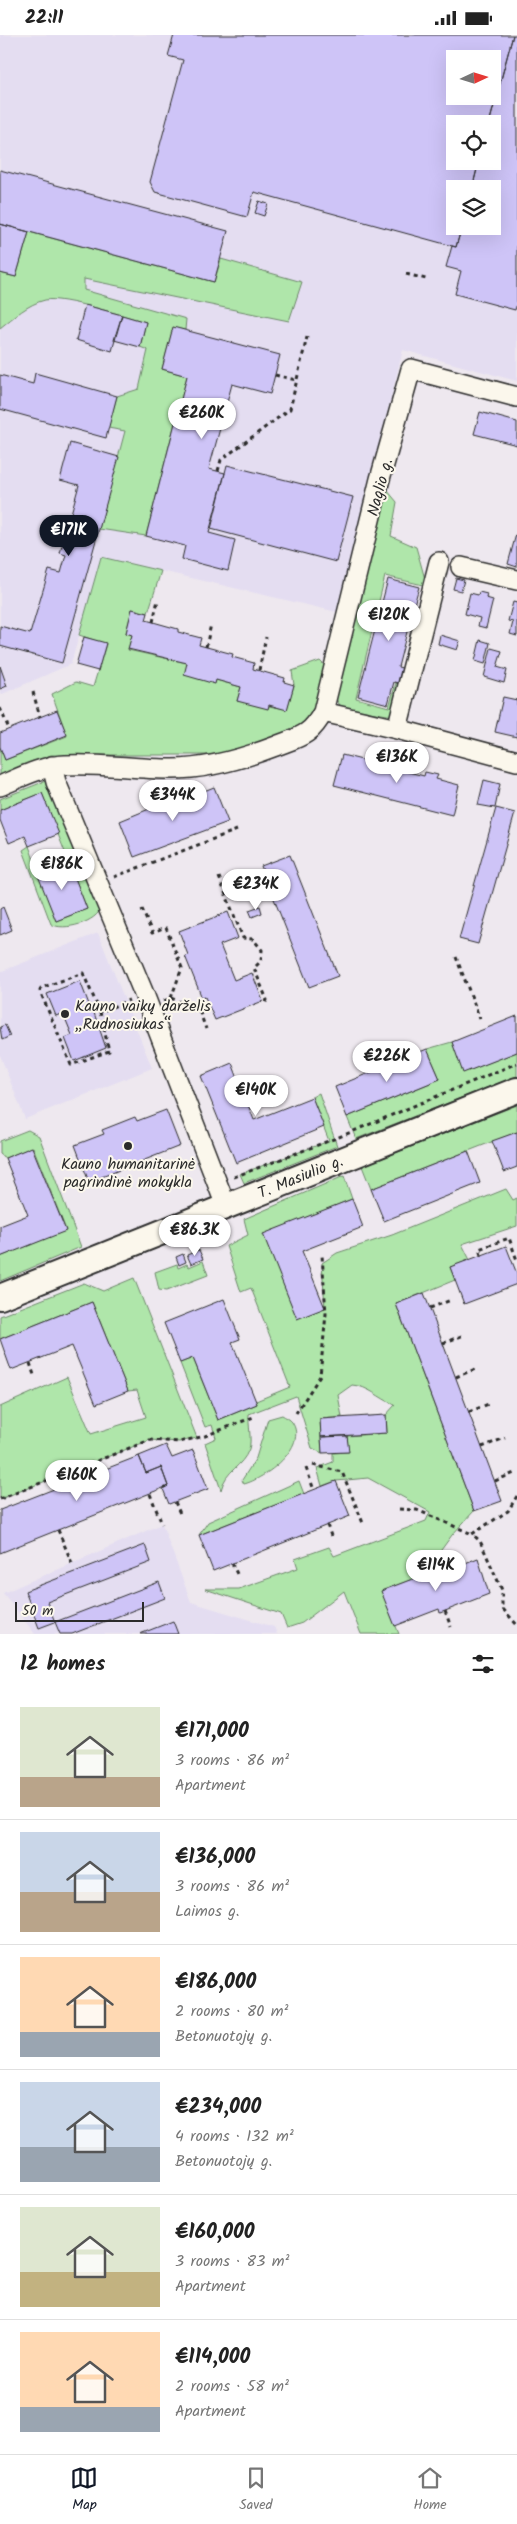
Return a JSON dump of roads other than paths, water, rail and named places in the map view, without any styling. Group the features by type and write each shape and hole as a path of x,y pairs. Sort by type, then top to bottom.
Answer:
{"main road":[{"name":"T. Masiulio g.","path":"0,1297 517,1090"}],"street":[{"name":"Naglio g.","path":"323,712 380,479 411,369 517,397"},
{"path":"397,729 439,562"},
{"path":"461,567 517,581"},
{"path":"0,785 52,766 170,769 202,767 256,753 307,734 316,727 323,712 397,729 517,761"},
{"path":"52,766 56,782 144,994 226,1206"}],"place":[{"name":"Kauno vaikų darželis „Rudnosiukas“","path":"65,1014"},
{"name":"Kauno humanitarinė pagrindinė mokykla","path":"128,1146"}]}
